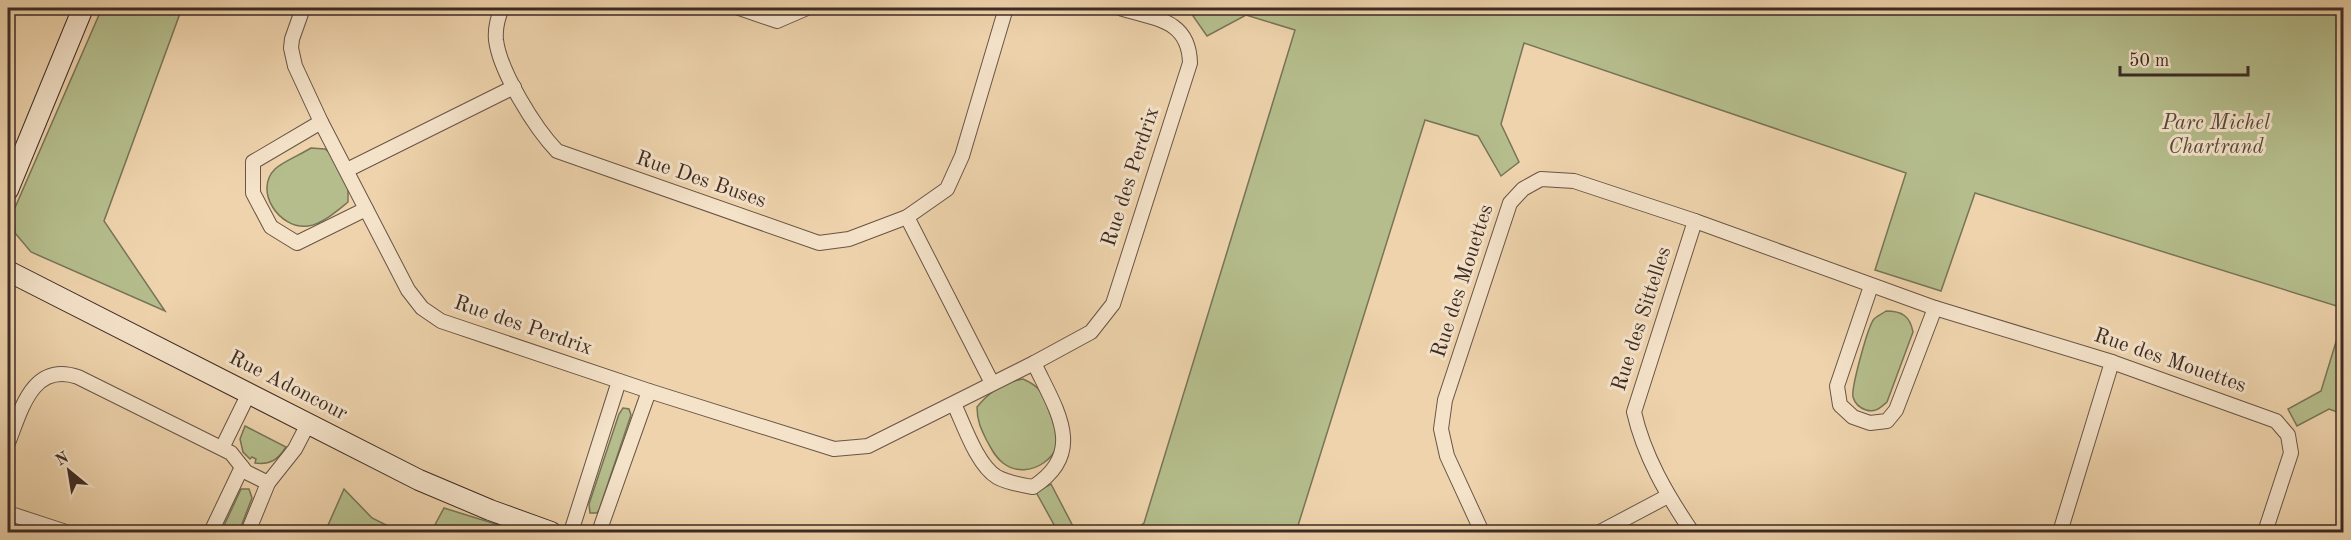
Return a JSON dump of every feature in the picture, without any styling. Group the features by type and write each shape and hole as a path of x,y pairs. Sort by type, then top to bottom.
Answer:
{"street":[{"path":"8,190 83,8"},
{"name":"Rue des Perdrix","path":"303,8 291,48 295,66 321,122 408,291 422,308 441,321 649,391 834,449 868,446 1034,363 1091,332 1113,304 1190,63 1190,47 1175,25 1120,8"},
{"name":"Rue Des Buses","path":"502,8 496,38 500,54 514,87 544,138 557,151 819,243 849,239 907,217 947,189 962,156 1006,8"},
{"path":"739,8 777,21 807,8"},
{"path":"346,170 514,87"},
{"path":"321,122 253,162 253,193 271,227 297,243 366,209"},
{"name":"Rue des Mouettes","path":"1482,532 1447,456 1441,429 1445,400 1510,202 1523,189 1541,179 1574,181 1695,221 1935,308 2112,362 2268,417 2283,427 2288,435 2291,453 2265,532"},
{"path":"907,217 992,383"},
{"name":"Rue des Sittelles","path":"1692,532 1668,496 1640,438 1634,412 1695,221"},
{"name":"Rue Adoncour","path":"8,271 444,492 551,532"},
{"path":"1871,286 1837,386 1840,405 1853,417 1870,423 1887,421 1896,410 1935,308"},
{"path":"2060,532 2112,362"},
{"path":"954,404 981,461 995,476 1033,487 1057,466 1064,448 1062,423 1034,363"},
{"path":"8,443 34,386 45,378 66,374 78,377 222,448 234,456 250,476 268,483"},
{"path":"571,532 619,381"},
{"path":"599,532 649,391"},
{"path":"222,448 249,393"},
{"path":"248,532 268,483 295,449 308,424"},
{"path":"211,532 242,467"},
{"path":"1600,532 1668,496"},
{"path":"8,513 66,532"}],"green space":[{"path":"102,8 182,8 104,221 165,311 31,252 15,233 14,210"},
{"name":"Parc Michel Chartrand","path":"1203,8 2343,8 2343,308 1975,193 1941,291 1875,270 1906,173 1524,43 1501,124 1519,162 1501,176 1478,136 1425,120 1296,532 1132,532 1144,523 1295,30 1246,15 1207,36 1193,16"},
{"path":"311,148 325,149 335,157 348,184 348,202 319,223 298,226 279,216 268,198 267,188 269,178 275,169"},
{"path":"1886,311 1897,312 1907,318 1913,332 1887,402 1869,411 1856,404 1853,391 1871,324 1875,318"},
{"path":"2343,319 2343,414 2329,409 2297,426 2288,409 2321,391"},
{"path":"1023,379 1037,387 1042,394 1059,425 1060,436 1052,455 1044,463 1024,470 1003,463 996,456 981,429 977,407 997,388"},
{"path":"623,408 629,409 631,415 599,510 597,513 590,513 589,504"},
{"path":"245,426 286,447 273,461 255,463 256,459 252,457 250,459 243,452 240,439"},
{"path":"1051,484 1076,532 1058,532 1036,492"},
{"path":"241,489 249,489 252,498 239,532 221,532"},
{"path":"344,489 372,518 400,532 325,532"},
{"path":"444,508 521,532 431,532"}]}
